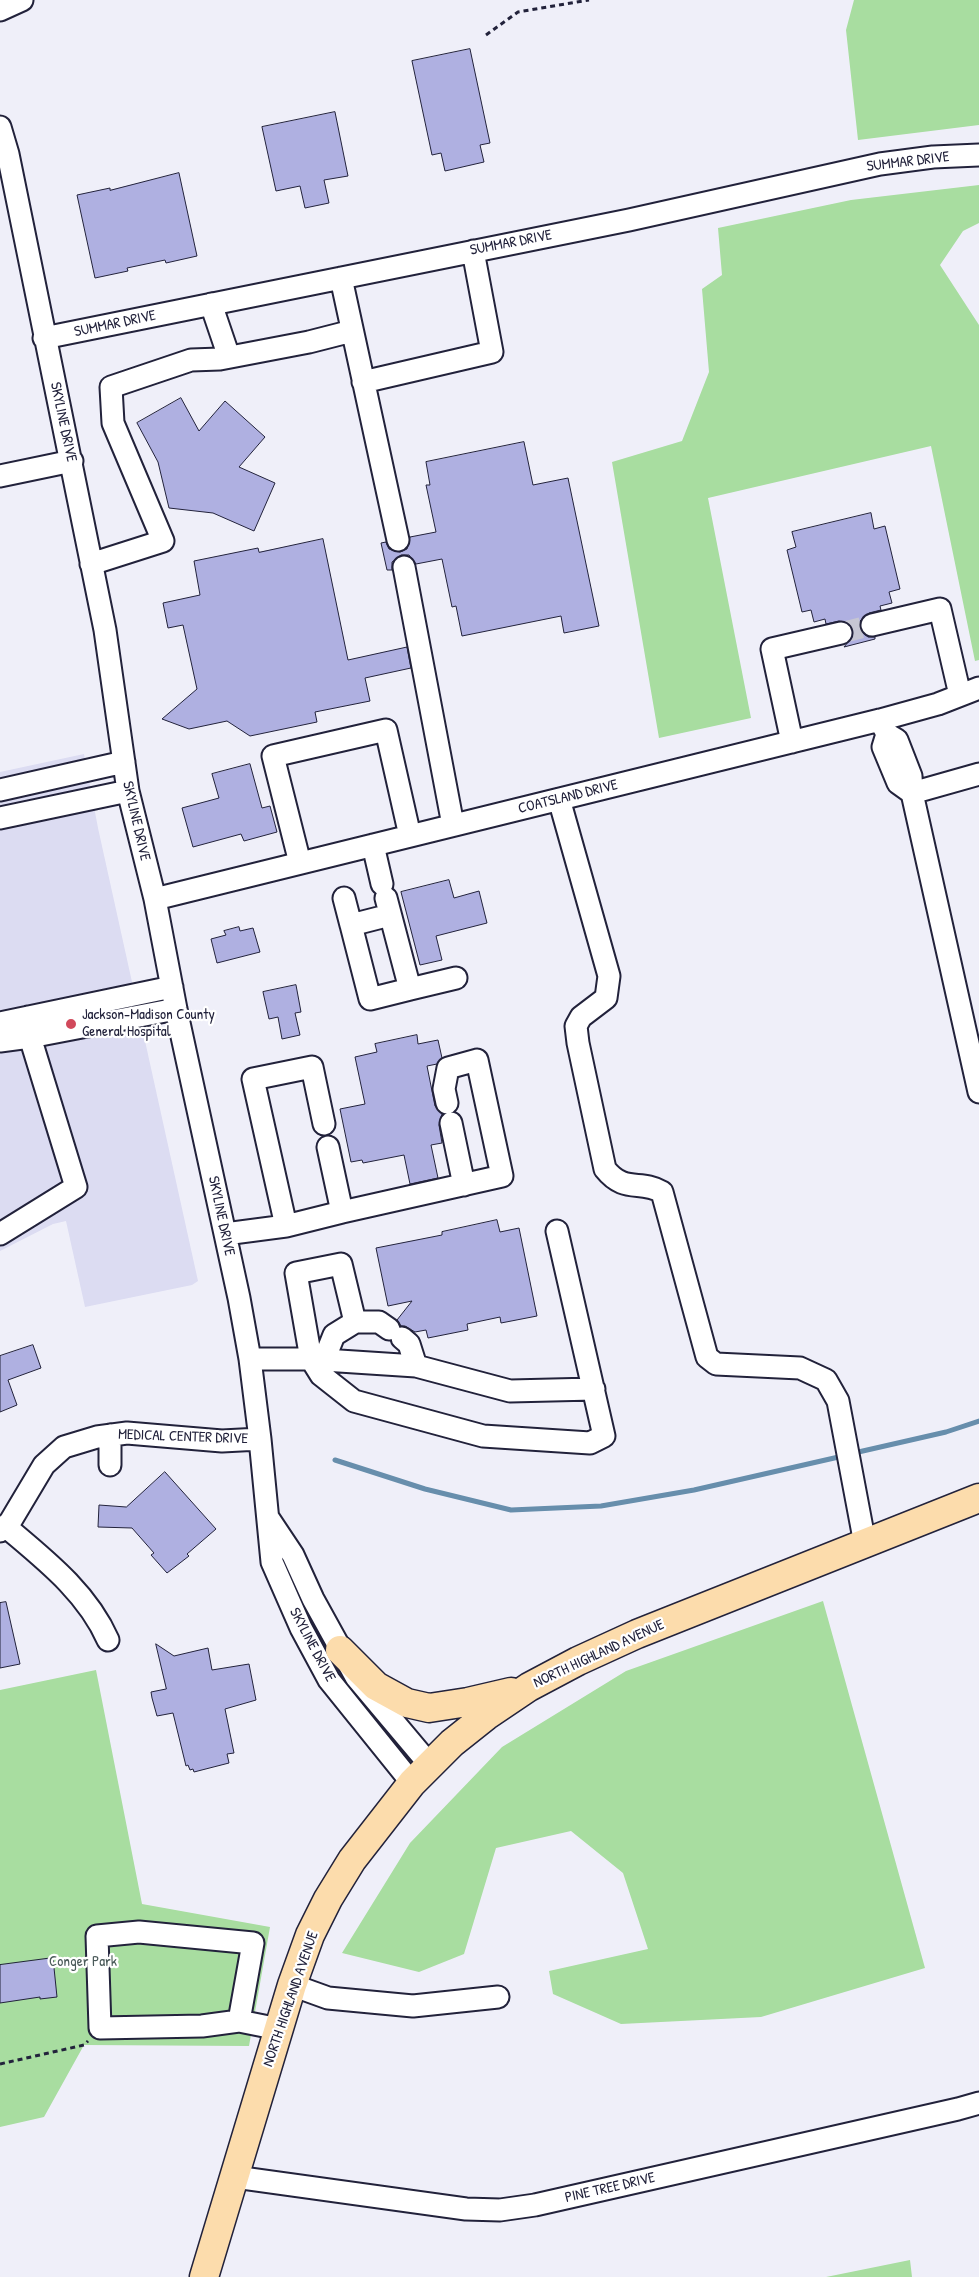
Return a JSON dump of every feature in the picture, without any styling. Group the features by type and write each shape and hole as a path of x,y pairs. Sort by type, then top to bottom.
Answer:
{"main road":[{"name":"NORTH HIGHLAND AVENUE","path":"204,2277 292,1985 310,1935 328,1899 352,1860 421,1774 452,1744 486,1716 529,1687 578,1661 637,1634 865,1544 978,1502"},
{"path":"340,1650 376,1686 406,1703 429,1708 468,1702 529,1687"}],"street":[{"path":"0,10 22,0"},
{"name":"SKYLINE DRIVE","path":"0,128 12,174 105,630 128,791 155,899 176,1009 250,1359 272,1562 301,1628 329,1680 421,1774"},
{"name":"SUMMAR DRIVE","path":"44,338 629,220 880,164 933,156 979,155"},
{"path":"364,382 492,352 473,251"},
{"path":"341,278 398,540"},
{"path":"211,304 229,357"},
{"path":"91,564 163,541 113,423 111,387 191,360 229,357 352,332"},
{"path":"0,476 72,461"},
{"path":"404,567 453,825"},
{"path":"872,625 940,609 970,692"},
{"path":"792,742 772,649 841,633"},
{"name":"COATSLAND DRIVE","path":"155,899 792,742 883,727 970,692"},
{"path":"883,727 883,747 886,756 898,782 912,793 979,1092"},
{"path":"300,863 273,756 386,730 410,836"},
{"path":"0,790 124,762"},
{"path":"912,793 979,774"},
{"path":"0,818 128,791"},
{"path":"559,799 609,976 606,998 581,1016 576,1026 605,1169 614,1180 633,1185 654,1187 662,1192 707,1357 716,1364 800,1368 826,1380 838,1401 865,1544"},
{"path":"373,845 410,989"},
{"path":"344,898 370,999 456,978"},
{"path":"351,925 386,899"},
{"path":"0,1023 172,988"},
{"path":"0,1041 176,1009"},
{"path":"0,1234 76,1187 30,1037 28,1016"},
{"path":"225,1234 286,1226 342,1212 464,1185 502,1176 477,1060 448,1068 444,1089 464,1185"},
{"path":"286,1226 253,1079 312,1068 324,1124"},
{"path":"328,1147 342,1212"},
{"path":"354,1322 341,1264 296,1273 321,1375 354,1401 483,1436 590,1443 604,1436 557,1231"},
{"path":"318,1360 334,1335 354,1322 379,1322 409,1344 416,1366"},
{"path":"250,1359 318,1360 416,1366 510,1391 594,1389"},
{"name":"MEDICAL CENTER DRIVE","path":"2,1529 10,1522 44,1465 64,1447 97,1436 127,1434 222,1441 260,1439"},
{"path":"110,1435 110,1465"},
{"name":"SKYLINE DRIVE","path":"266,1514 293,1555 313,1600 356,1677 421,1774"},
{"path":"2,1529 63,1576 100,1622 108,1640"},
{"path":"239,2021 253,1943 139,1932 96,1936 100,2028 202,2026 239,2021 279,2030"},
{"path":"292,1985 328,1998 414,2006 498,1997"},
{"name":"PINE TREE DRIVE","path":"235,2177 466,2209 500,2210 535,2205 948,2112 979,2103"}],"path":[{"path":"486,35 518,12 589,0"},
{"path":"0,2064 84,2045"}],"shaded area":[{"name":"Jackson-Madison County General Hospital","path":"84,754 98,828 198,1281 192,1285 85,1307 66,1221 53,1224 0,1251 0,772"}],"green space":[{"path":"854,0 979,0 979,125 858,140 846,30"},
{"path":"979,185 979,223 963,231 940,265 979,325 979,660 975,661 931,446 708,498 751,718 659,738 612,462 682,441 709,372 702,289 722,275 718,228 851,200"},
{"path":"823,1601 925,1968 761,2017 621,2024 553,1994 549,1971 648,1949 623,1873 571,1831 496,1848 464,1954 419,1972 342,1953 410,1843 502,1747 626,1671"},
{"name":"Conger Park","path":"96,1670 142,1904 270,1927 249,2046 84,2045 44,2117 0,2127 0,1690"},
{"path":"910,2260 912,2277 826,2277"}],"building":[{"path":"470,49 490,143 480,145 484,162 445,171 441,153 432,155 412,61"},
{"path":"335,112 348,176 324,180 329,203 305,208 300,186 276,191 262,127"},
{"path":"179,173 197,256 166,263 165,260 127,268 128,271 95,278 77,195 110,188 110,190"},
{"path":"181,398 199,431 225,401 265,437 239,467 275,483 254,531 213,513 169,508 158,462 137,423"},
{"path":"524,442 533,485 568,478 599,626 564,633 561,616 462,636 456,606 452,607 442,559 416,564 409,555 401,555 392,562 392,570 387,570 381,543 386,542 389,549 400,552 407,549 410,537 436,532 426,485 430,485 426,462"},
{"path":"871,513 874,529 885,526 900,589 889,592 892,603 880,606 881,610 869,613 860,621 863,633 868,637 875,637 875,639 844,647 853,636 850,624 839,621 826,624 825,619 814,622 811,610 802,612 787,550 796,547 792,532"},
{"path":"323,539 348,660 407,647 411,668 365,678 370,701 315,712 317,722 250,736 227,721 189,729 162,719 197,689 183,625 168,628 163,603 200,595 194,561 258,548 259,552"},
{"path":"250,764 262,808 270,806 277,832 244,841 241,834 193,847 182,808 219,798 212,774"},
{"path":"449,880 454,898 479,891 487,923 436,936 442,960 420,965 401,892"},
{"path":"239,927 240,931 253,928 260,952 217,963 211,939 226,935 224,931"},
{"path":"296,985 301,1012 295,1013 300,1035 282,1039 278,1017 269,1019 263,992"},
{"path":"417,1035 418,1044 438,1040 442,1058 437,1064 427,1066 435,1106 442,1114 439,1125 442,1143 431,1145 438,1178 410,1184 404,1155 363,1163 362,1160 351,1162 340,1109 365,1104 355,1057 377,1052 375,1044"},
{"path":"497,1220 500,1232 519,1228 537,1316 501,1323 500,1317 467,1324 468,1330 428,1338 426,1330 415,1332 405,1326 401,1326 397,1320 412,1301 388,1306 376,1248 442,1235 442,1232"},
{"path":"33,1345 41,1368 8,1380 17,1405 0,1412 0,1356"},
{"path":"165,1472 216,1529 187,1554 189,1556 167,1573 151,1555 154,1553 132,1528 98,1527 99,1505 126,1507"},
{"path":"6,1602 20,1664 0,1668 0,1603"},
{"path":"156,1644 174,1656 208,1648 212,1670 249,1664 256,1700 225,1709 234,1753 227,1754 229,1763 194,1772 193,1769 190,1770 188,1765 186,1766 173,1713 157,1716 152,1698 151,1692 166,1689"},
{"path":"53,1958 57,1997 40,1999 40,1997 0,2003 0,1965"}],"waterway":[{"path":"854,1453 946,1432 979,1421"},
{"path":"335,1460 425,1489 511,1510 601,1506 694,1490 843,1456"}],"tunnel":[{"path":"841,633 872,625"}],"place":[{"name":"Jackson-Madison County General Hospital","path":"71,1024"}]}
